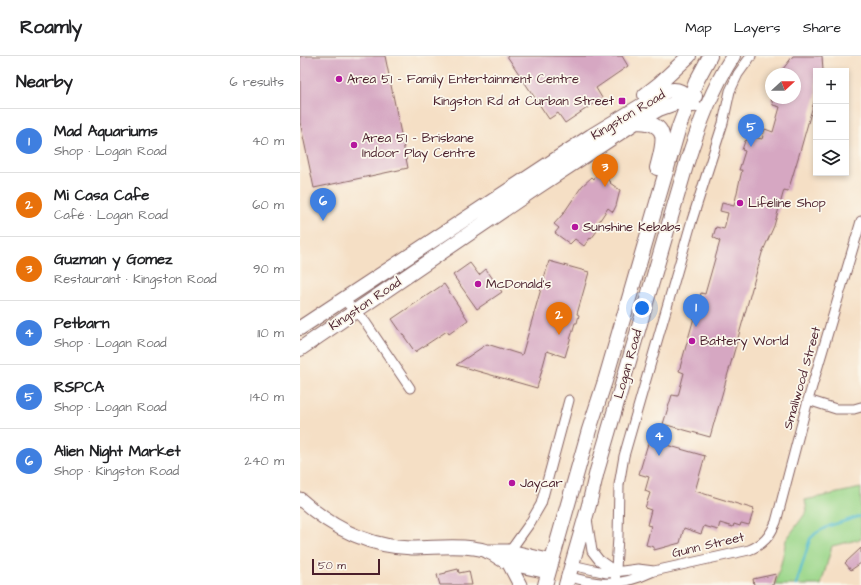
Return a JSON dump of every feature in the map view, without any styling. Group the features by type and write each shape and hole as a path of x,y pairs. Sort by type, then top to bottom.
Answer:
{"main road":[{"path":"591,136 605,122 659,84 689,56"},
{"name":"Logan Road","path":"548,572 679,127 701,71 710,56"},
{"name":"Logan Road","path":"569,576 599,463 687,162 701,120 719,80 733,56"},
{"path":"701,120 689,99 698,95 719,80"},
{"name":"Kingston Road","path":"300,328 591,136 666,92 674,90 680,91 689,99 659,109 636,122 530,192 300,349"},
{"path":"636,122 655,125 662,135 662,148 656,173 658,198"},
{"path":"548,572 569,576"}],"street":[{"name":"Logan Road","path":"616,572 618,537 618,484 624,456 694,214 723,123 730,91 740,70 751,56"},
{"name":"Smallwood Street","path":"766,540 776,522 808,400 861,221"},
{"path":"343,299 356,311 369,327 410,388"},
{"path":"300,499 332,525 373,542 401,547 473,548 487,551 500,559 509,556 541,504 569,400"},
{"path":"808,400 836,409 854,409 861,407"},
{"path":"586,514 592,551 599,560 616,572 611,584"},
{"name":"Gunn Street","path":"569,576 592,582 611,584 634,580 654,570 749,550 766,540"},
{"path":"509,556 548,572"},
{"path":"509,556 520,585"},
{"name":"Gunn Street","path":"569,576 638,569 654,570"}],"green space":[{"path":"861,488 861,539 832,546 821,585 775,585 786,540 807,511 805,500"}],"building":[{"name":"Area 51 - Brisbane Indoor Play Centre","path":"300,56 385,56 408,168 314,188 300,122"},
{"path":"507,56 622,56 628,66 596,88 602,98 565,123 558,113 549,119"},
{"path":"793,56 822,56 823,68 813,68 813,106 799,155 788,191 784,190 774,226 762,253 710,437 663,424 672,395 678,396 684,373 679,371 701,293 705,294 720,241 713,237 716,227 724,229 728,213 720,211 722,203 734,206 742,170 739,170 745,151 742,150 745,141 753,137 762,139 765,129 773,132 780,107 773,104 801,104 801,68 784,68"},
{"path":"598,172 620,190 616,206 613,212 608,208 594,229 597,231 584,246 575,239 570,244 555,233 559,228 554,224 563,214 582,186 592,177 594,179"},
{"path":"549,261 589,272 577,314 579,315 577,323 575,323 565,357 547,351 537,388 456,365 487,344 522,355"},
{"name":"McDonald's","path":"470,263 479,275 486,269 502,292 477,309 453,275"},
{"path":"444,284 468,320 449,334 447,331 415,352 392,319"},
{"path":"649,440 705,456 695,491 754,509 749,525 741,523 740,526 734,524 733,527 720,523 718,530 704,526 701,534 684,528 680,543 654,550 654,547 646,545 651,526 647,525 651,510 645,508 650,493 645,491 649,477 639,474"},
{"path":"861,548 861,563 851,570 845,563"},
{"path":"458,569 459,573 469,571 472,585 440,585 437,575"},
{"path":"776,574 773,585 754,585 753,579"}],"waterway":[{"path":"796,585 810,539 816,533 829,526 861,516"}],"place":[{"name":"Area 51 - Family Entertainment Centre","path":"339,79"},
{"name":"Kingston Rd at Curban Street","path":"622,101"},
{"name":"Area 51 - Brisbane Indoor Play Centre","path":"354,145"},
{"name":"RSPCA","path":"751,147"},
{"name":"Guzman y Gomez","path":"605,187"},
{"name":"Lifeline Shop","path":"740,203"},
{"name":"Alien Night Market","path":"323,221"},
{"name":"Sunshine Kebabs","path":"575,227"},
{"name":"McDonald's","path":"478,284"},
{"name":"Mad Aquariums","path":"696,327"},
{"name":"Mi Casa Cafe","path":"559,335"},
{"name":"Battery World","path":"692,341"},
{"name":"Petbarn","path":"659,456"},
{"name":"Jaycar","path":"512,483"}]}
